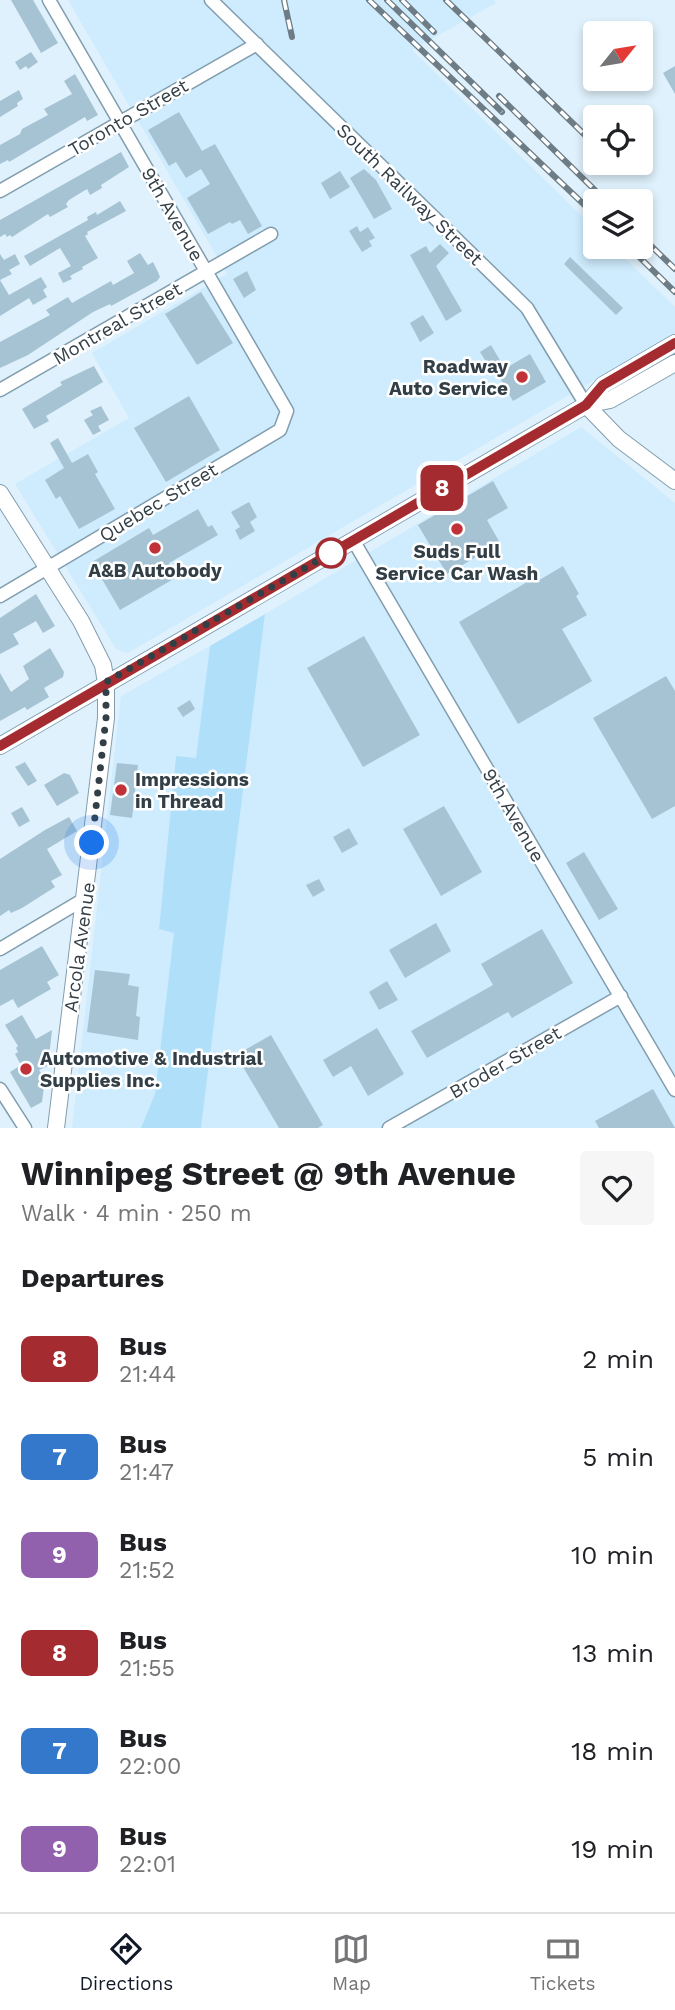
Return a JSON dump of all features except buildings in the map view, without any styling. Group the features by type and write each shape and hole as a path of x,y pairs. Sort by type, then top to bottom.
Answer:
{"main road":[{"path":"586,405 603,385 675,343"},
{"path":"0,746 586,405 610,400 675,363"},
{"path":"586,405 619,439 675,481"},
{"name":"Arcola Avenue","path":"0,493 81,621 103,665 106,682 106,718 86,898 56,1128"}],"street":[{"name":"9th Avenue","path":"49,0 287,411 280,430"},
{"name":"South Railway Street","path":"211,0 527,308 586,405"},
{"name":"Toronto Street","path":"0,191 257,44"},
{"name":"Montreal Street","path":"0,390 271,234"},
{"name":"Quebec Street","path":"0,596 280,430"},
{"name":"9th Avenue","path":"353,540 675,1090"},
{"path":"0,948 86,898"},
{"name":"Broder Street","path":"389,1128 621,996"},
{"path":"0,1089 21,1127"}],"shaded area":[{"path":"68,0 494,0 496,3 412,50 583,217 583,259 625,259 675,307 675,333 128,653 116,649 15,484 129,418 92,353 227,274"},
{"path":"581,427 675,503 675,1128 201,1128 265,614"},
{"path":"265,614 201,1128 141,1128 155,1094 174,933 159,929 176,756 196,758 210,646"},
{"path":"210,646 196,759 176,756 159,929 175,932 155,1094 141,1128 72,1128 121,696"}],"railway":[{"path":"284,0 292,37"},
{"path":"369,0 583,204"},
{"path":"387,0 502,112"},
{"path":"402,0 434,32"},
{"path":"446,0 583,133"},
{"path":"499,96 594,189"},
{"path":"653,248 675,269"},
{"path":"641,259 675,292"}],"bus line":[{"name":"8","path":"0,746 586,405 603,385 675,343"}],"place":[{"name":"Roadway Auto Service","path":"522,377"},
{"name":"Suds Full Service Car Wash","path":"457,529"},
{"name":"A&B Autobody","path":"155,548"},
{"name":"Impressions in Thread","path":"121,790"},
{"name":"Automotive & Industrial Supplies Inc.","path":"26,1069"}],"route":[{"path":"92,843 106,718 106,682 331,553"}]}
